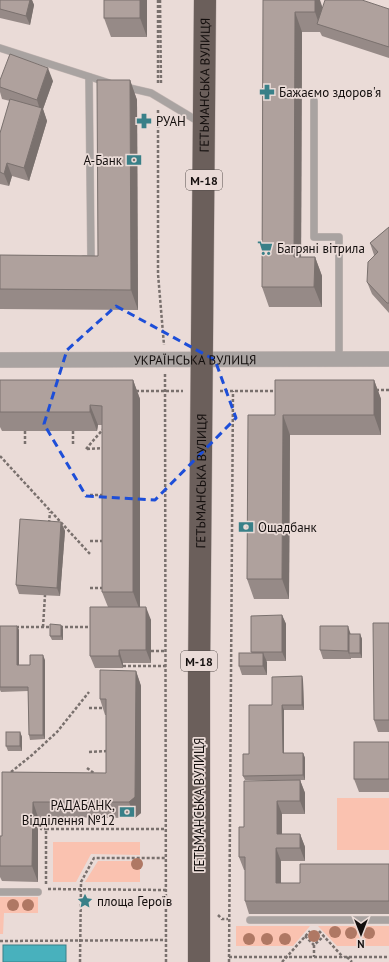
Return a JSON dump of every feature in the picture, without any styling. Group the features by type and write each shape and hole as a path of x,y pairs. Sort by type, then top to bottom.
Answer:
{"highway":[{"name":"ГЕТЬМАНСЬКА ВУЛИЦЯ","path":"199,962 199,692 205,0"}],"street":[{"name":"УКРАЇНСЬКА ВУЛИЦЯ","path":"0,360 389,359"}],"lane":[{"path":"0,48 88,77 151,94 205,125"},
{"path":"74,259 89,259 91,257 88,77"},
{"path":"314,101 314,237 339,237 339,360"},
{"path":"0,892 38,892"},
{"path":"250,920 389,920"}],"path":[{"path":"159,0 160,98 158,274 166,360 166,858 168,911 166,962"},
{"path":"373,390 389,390"},
{"path":"134,391 166,391"},
{"path":"229,962 228,919 233,391 280,391"},
{"path":"107,425 86,448 109,448"},
{"path":"26,431 26,446"},
{"path":"73,431 73,446"},
{"path":"0,456 90,554"},
{"path":"90,495 109,495"},
{"path":"48,530 50,511"},
{"path":"90,541 109,542"},
{"path":"90,588 109,588"},
{"path":"43,627 45,595"},
{"path":"14,627 90,627"},
{"path":"151,651 166,651"},
{"path":"123,666 166,666"},
{"path":"10,772 32,755 57,732 89,692"},
{"path":"89,708 106,708"},
{"path":"89,752 112,751"},
{"path":"87,768 99,777"},
{"path":"42,817 42,829 166,829"},
{"path":"46,829 46,889 167,890"},
{"path":"80,962 81,882 94,858 166,858"},
{"path":"214,911 222,919 228,919"},
{"path":"282,962 314,927 343,957"},
{"path":"305,936 314,945 314,957"},
{"path":"314,945 324,936"},
{"path":"0,941 167,940"},
{"path":"229,957 389,957"},
{"path":"347,957 352,962"}],"highlighted area":[{"path":"116,306 215,360 236,418 155,500 86,496 44,424 67,350"}],"shaded area":[{"path":"337,798 389,798 389,850 337,850"},
{"path":"53,842 140,842 140,855 91,854 76,882 53,882"},
{"path":"98,861 140,861 140,882 85,882"},
{"path":"0,897 38,897 38,913 4,913 3,934 0,934"},
{"path":"236,926 310,926 293,946 236,946"},
{"path":"318,926 389,926 389,946 337,946"}],"water":[{"path":"3,945 66,945 66,962 3,962"}],"building":[{"path":"0,0 30,0 26,16 0,9"},
{"path":"104,0 140,0 140,18 104,18"},
{"path":"263,0 315,0 315,12 295,12 294,257 315,257 314,287 262,287"},
{"path":"325,0 362,0 389,9 389,47 317,24"},
{"path":"10,54 48,68 37,100 0,87 0,80"},
{"path":"97,80 130,80 131,290 0,289 0,255 98,256"},
{"path":"10,99 42,108 24,168 7,163 4,174 0,172 0,133"},
{"path":"389,227 389,303 387,303 367,282 368,262 378,252 370,243"},
{"path":"0,380 133,380 133,592 102,592 102,406 90,405 90,412 0,412"},
{"path":"275,380 374,380 374,415 283,415 282,579 247,579 248,415 275,415"},
{"path":"20,519 61,522 57,588 16,585"},
{"path":"90,607 146,607 146,650 119,650 119,656 90,656"},
{"path":"282,615 282,652 251,652 251,616"},
{"path":"373,623 389,623 389,720 374,720"},
{"path":"50,624 61,625 61,636 50,636"},
{"path":"0,626 17,626 17,665 30,665 30,655 43,655 43,735 29,735 28,687 0,687"},
{"path":"320,626 348,626 348,651 320,650"},
{"path":"349,634 360,634 360,653 349,653"},
{"path":"239,653 263,653 263,666 239,666"},
{"path":"100,670 136,671 135,797 129,802 33,802 32,866 0,866 0,836 2,836 2,772 106,773 106,699 100,699"},
{"path":"302,676 302,705 282,705 283,753 303,753 303,775 243,776 243,754 249,754 249,705 272,705 272,677"},
{"path":"6,732 20,732 20,746 6,746"},
{"path":"354,742 389,742 389,779 354,779"},
{"path":"300,780 300,801 277,801 277,834 300,834 300,848 276,848 276,883 300,883 300,864 389,864 389,901 245,901 245,857 239,857 239,827 244,827 244,781"}],"place":[{"name":"Бажаємо здоров'я","path":"267,92"},
{"name":"РУАН","path":"144,121"},
{"name":"А-Банк","path":"134,160"},
{"name":"Багряні вітрила","path":"265,248"},
{"name":"Ощадбанк","path":"246,527"},
{"name":"РАДАБАНК, Відділення №12","path":"127,812"},
{"name":"площа Героїв","path":"85,901"}]}
